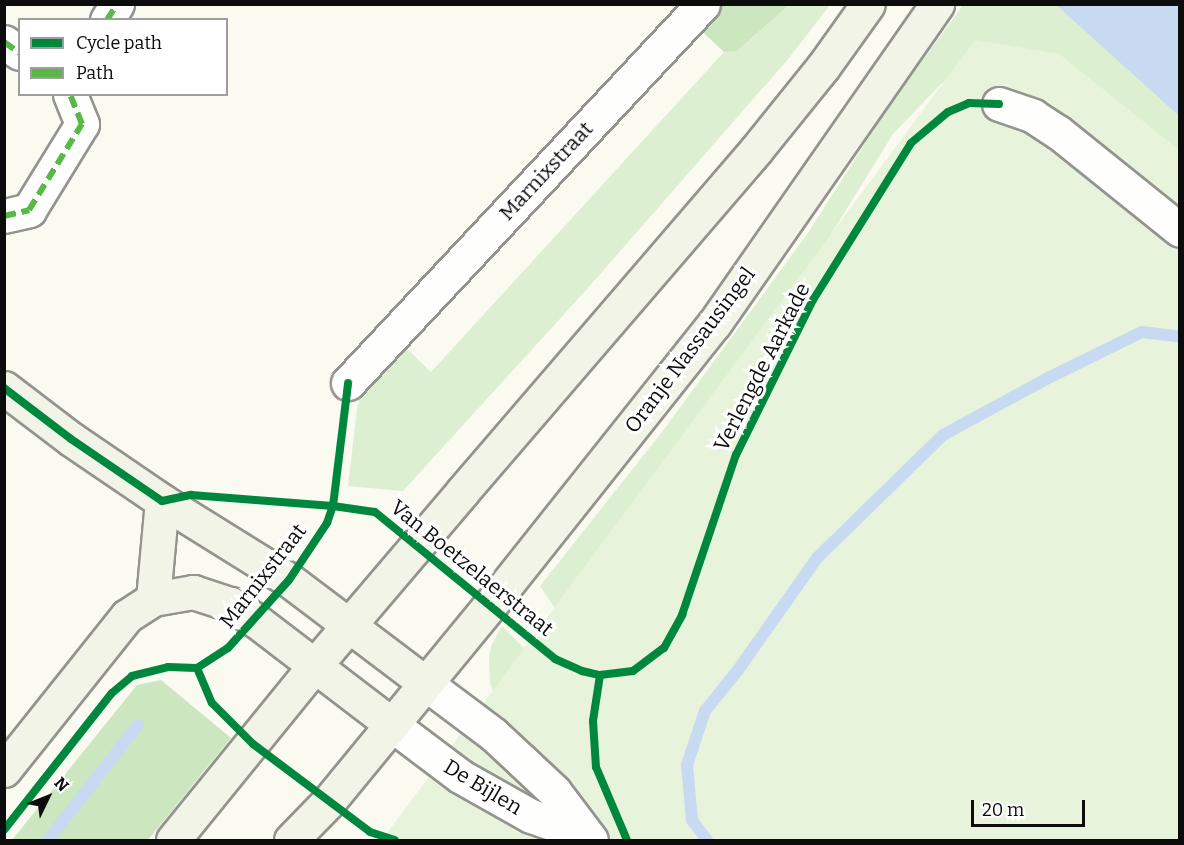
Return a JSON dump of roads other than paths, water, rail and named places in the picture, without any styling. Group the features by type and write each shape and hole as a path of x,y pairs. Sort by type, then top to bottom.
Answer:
{"main road":[{"path":"173,840 315,665 756,150 823,67 868,4"},
{"name":"Oranje Nassausingel","path":"291,840 329,801 714,324 938,4"},
{"path":"4,388 71,439 162,501 289,580 425,683"},
{"path":"153,599 162,501"},
{"name":"Marnixstraat","path":"4,770 127,616 153,599 193,592 231,604 315,665"},
{"path":"315,665 391,724"}],"street":[{"path":"108,18 117,4"},
{"name":"Marnixstraat","path":"348,383 703,4"},
{"path":"4,42 18,51"},
{"path":"4,216 29,210 82,124 71,96"},
{"path":"999,104 1033,116 1058,132 1179,230"},
{"name":"De Bijlen","path":"425,683 493,735 554,791 588,838"},
{"name":"De Bijlen","path":"391,724 460,776 531,816 588,838"}],"water":[{"path":"1057,5 1179,5 1179,116 1065,13"}],"waterway":[{"path":"707,840 692,820 687,765 705,711 738,670 817,558 943,435 1046,379 1142,332 1180,337"},
{"path":"48,840 138,725"}]}
